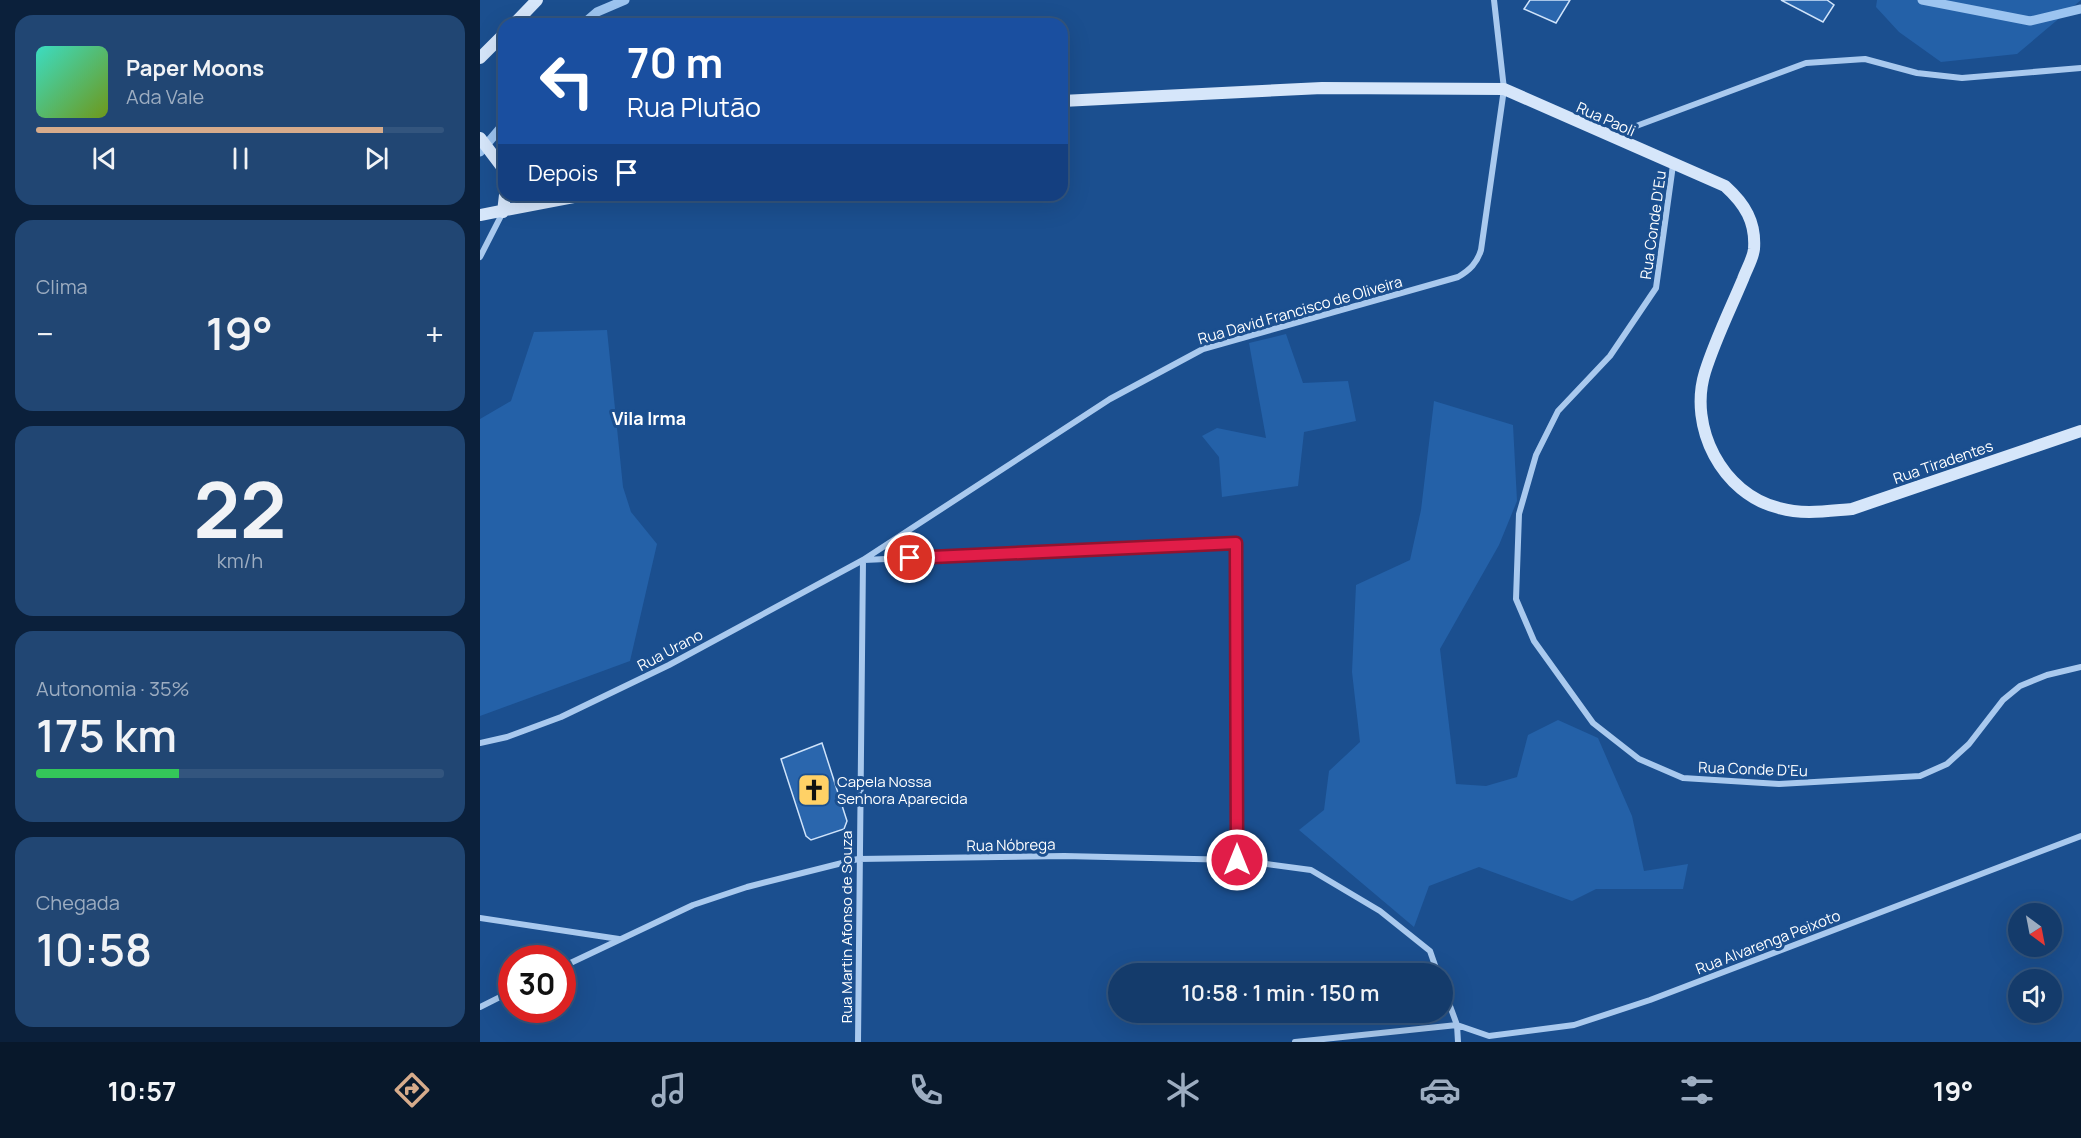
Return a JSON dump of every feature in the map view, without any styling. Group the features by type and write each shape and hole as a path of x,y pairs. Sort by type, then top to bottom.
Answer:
{"main road":[{"path":"519,18 537,0"},
{"path":"480,58 498,40"},
{"name":"Rua Paoli","path":"1068,101 1322,88 1504,89 1608,137 1725,186 1743,202 1752,227 1754,251 1705,373 1700,405 1709,443 1723,472 1747,494 1779,508 1813,513"},
{"path":"481,139 498,164"},
{"path":"503,212 504,201"},
{"path":"480,215 556,201"},
{"name":"Rua Tiradentes","path":"1813,513 1852,509 2081,431"}],"street":[{"name":"Rua David Francisco de Oliveira","path":"863,560 1110,399 1203,349 1458,278 1469,270 1478,260 1481,250 1504,89 1494,0"},
{"path":"1608,137 1806,63 1865,59 1917,73 1962,78 2081,68"},
{"name":"Rua Conde D'Eu","path":"1673,165 1656,288 1610,356 1558,411 1536,455 1519,514 1516,599 1534,641 1593,723 1639,759 1683,778 1779,784 1920,776 1947,764 1962,751 2003,700 2020,686 2047,675 2081,667"},
{"path":"480,257 503,212"},
{"path":"863,560 1236,543 1237,860"},
{"name":"Rua Urano","path":"480,743 507,737 561,717 669,665 863,560"},
{"name":"Rua Martin Afonso de Souza","path":"858,1042 858,859 863,560"},
{"name":"Rua Alvarenga Peixoto","path":"1457,1025 1489,1036 1574,1025 1650,1000 2081,836"},
{"name":"Rua Nóbrega","path":"576,960 693,905 747,887 858,859 1064,856 1237,860 1311,870 1380,911 1430,951 1434,963"},
{"path":"480,918 620,939"},
{"path":"480,1007 498,998"},
{"path":"1453,1014 1457,1025 1458,1042"},
{"path":"1295,1042 1457,1025"}],"shaded area":[{"path":"1877,0 2081,0 2017,54 1941,62 1899,32 1876,7"},
{"path":"607,330 623,487 631,512 657,544 630,661 480,716 480,419 511,401 534,332"},
{"path":"1286,334 1303,383 1348,381 1356,421 1304,432 1298,486 1222,497 1219,457 1202,436 1217,428 1266,438 1249,343"},
{"path":"1434,401 1513,425 1517,501 1499,545 1440,649 1456,784 1486,786 1517,777 1528,735 1558,720 1598,738 1632,816 1644,871 1688,864 1683,889 1596,889 1572,901 1479,867 1429,886 1414,927 1299,830 1324,810 1329,771 1360,742 1352,672 1356,585 1410,560 1421,510"}],"building":[{"path":"1530,0 1570,0 1556,23 1524,9"},
{"path":"1781,0 1827,0 1834,5 1823,22"},
{"name":"Capela Nossa Senhora Aparecida","path":"822,743 847,821 844,829 811,840 806,836 781,759"}],"waterway":[{"path":"590,18 597,12 625,0"},
{"path":"1922,0 2030,21 2081,9"},
{"path":"480,152 498,131"}],"place":[{"name":"Capela Nossa Senhora Aparecida","path":"814,790"}],"district":[{"name":"Vila Irma","path":"649,418"}],"route":[{"path":"910,558 1236,543 1237,860"}]}
